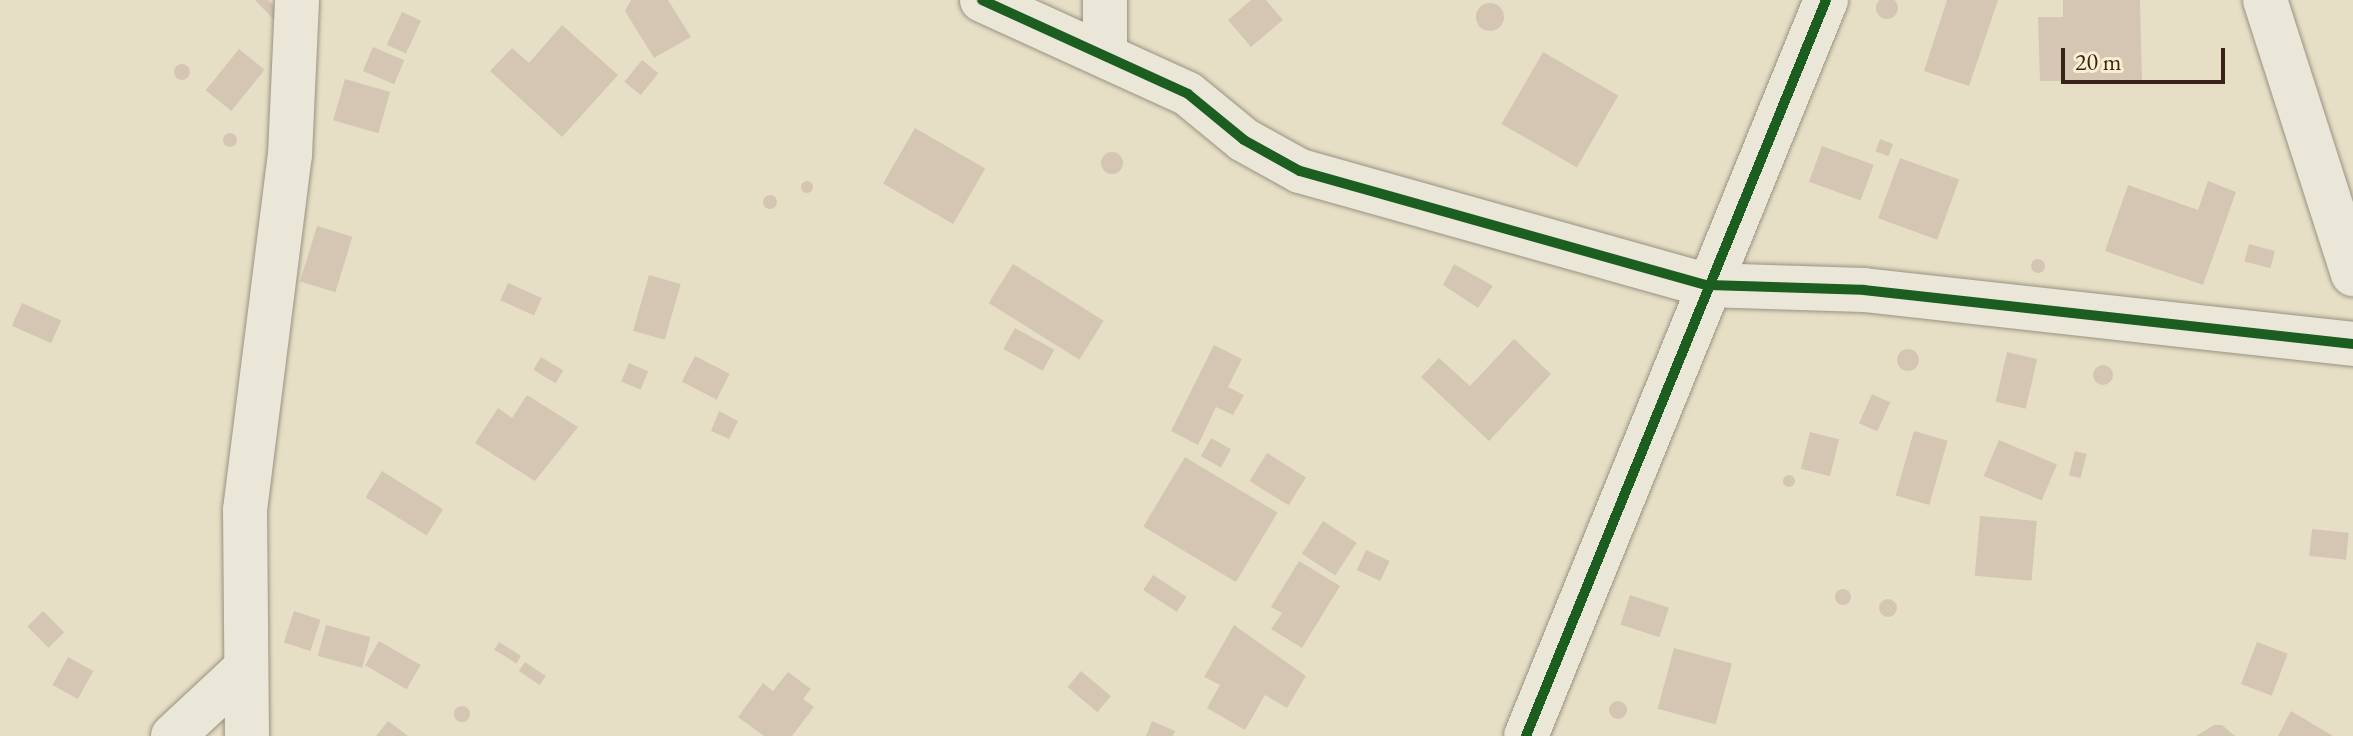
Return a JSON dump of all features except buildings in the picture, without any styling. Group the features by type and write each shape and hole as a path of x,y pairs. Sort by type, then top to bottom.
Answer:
{"street":[{"path":"247,736 244,670 245,510 290,155 297,0"},
{"path":"982,0 1105,53 1188,94 1244,140 1300,171 1706,285 1864,290 2353,344"},
{"path":"1105,0 1105,53"},
{"path":"1526,736 1706,285 1826,0"},
{"path":"2265,0 2353,274"},
{"path":"173,736 244,670"}],"cycle path":[{"path":"982,0 1188,94 1244,140 1300,171 1706,285 1864,290 2353,344"},
{"path":"1526,736 1826,0"}]}
